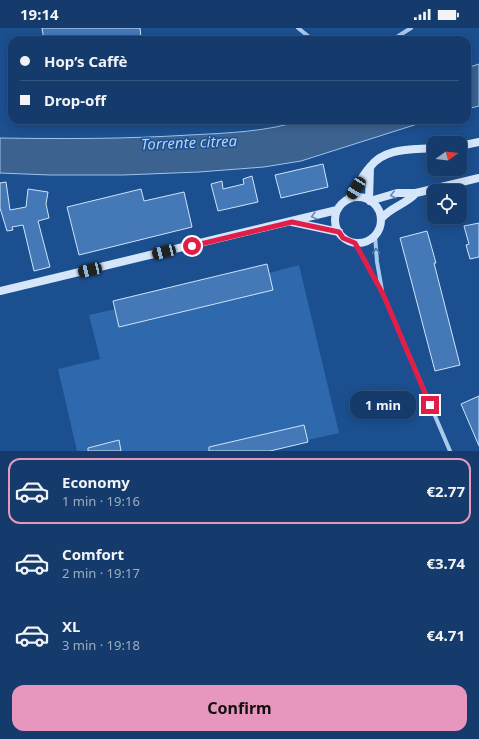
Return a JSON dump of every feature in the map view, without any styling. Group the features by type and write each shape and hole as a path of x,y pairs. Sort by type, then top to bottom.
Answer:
{"main road":[{"path":"467,145 479,142"},
{"path":"370,166 370,200 379,212 380,225 375,235 369,240 355,243 343,238 336,225 335,218 340,205 349,198 370,166 376,160 390,153 427,149"},
{"path":"349,198 356,197 370,200 397,193 416,193 479,178"},
{"path":"380,219 385,213 411,198 416,193"},
{"path":"0,291 337,210"},
{"path":"292,222 339,232"}],"street":[{"path":"298,28 308,36"},
{"path":"398,36 411,28"},
{"path":"375,235 377,262 383,294"},
{"path":"355,243 383,294 450,451"}],"shaded area":[{"path":"267,265 269,273 299,265 339,433 270,451 77,451 58,369 100,359 89,315 115,309 113,301"}],"water":[{"path":"479,64 479,106 471,108 471,67"},
{"name":"Torrente citrea","path":"289,124 417,124 301,161 264,167 199,172 123,175 0,173 0,138 71,139 218,134"}],"building":[{"path":"42,28 140,28 141,36 99,36 43,36"},
{"path":"323,164 328,187 281,198 275,175"},
{"path":"252,176 258,202 218,211 211,184 222,181 223,189 244,184 243,179"},
{"path":"6,182 10,210 26,207 28,189 48,192 46,204 49,218 38,221 50,267 34,271 23,225 12,227 13,230 7,231 0,208 0,183"},
{"path":"141,189 144,201 184,192 192,227 79,255 67,207"},
{"path":"479,223 479,257 470,259 466,245 469,244 464,226"},
{"path":"427,231 460,365 435,371 400,238"},
{"path":"267,264 273,290 119,327 113,301"},
{"path":"479,396 479,446 461,404"},
{"path":"304,425 308,442 270,451 209,451 209,447"},
{"path":"119,440 121,451 88,451 88,448"}],"route":[{"path":"192,246 292,222 339,232 343,238 355,243 383,294 430,405"}]}
